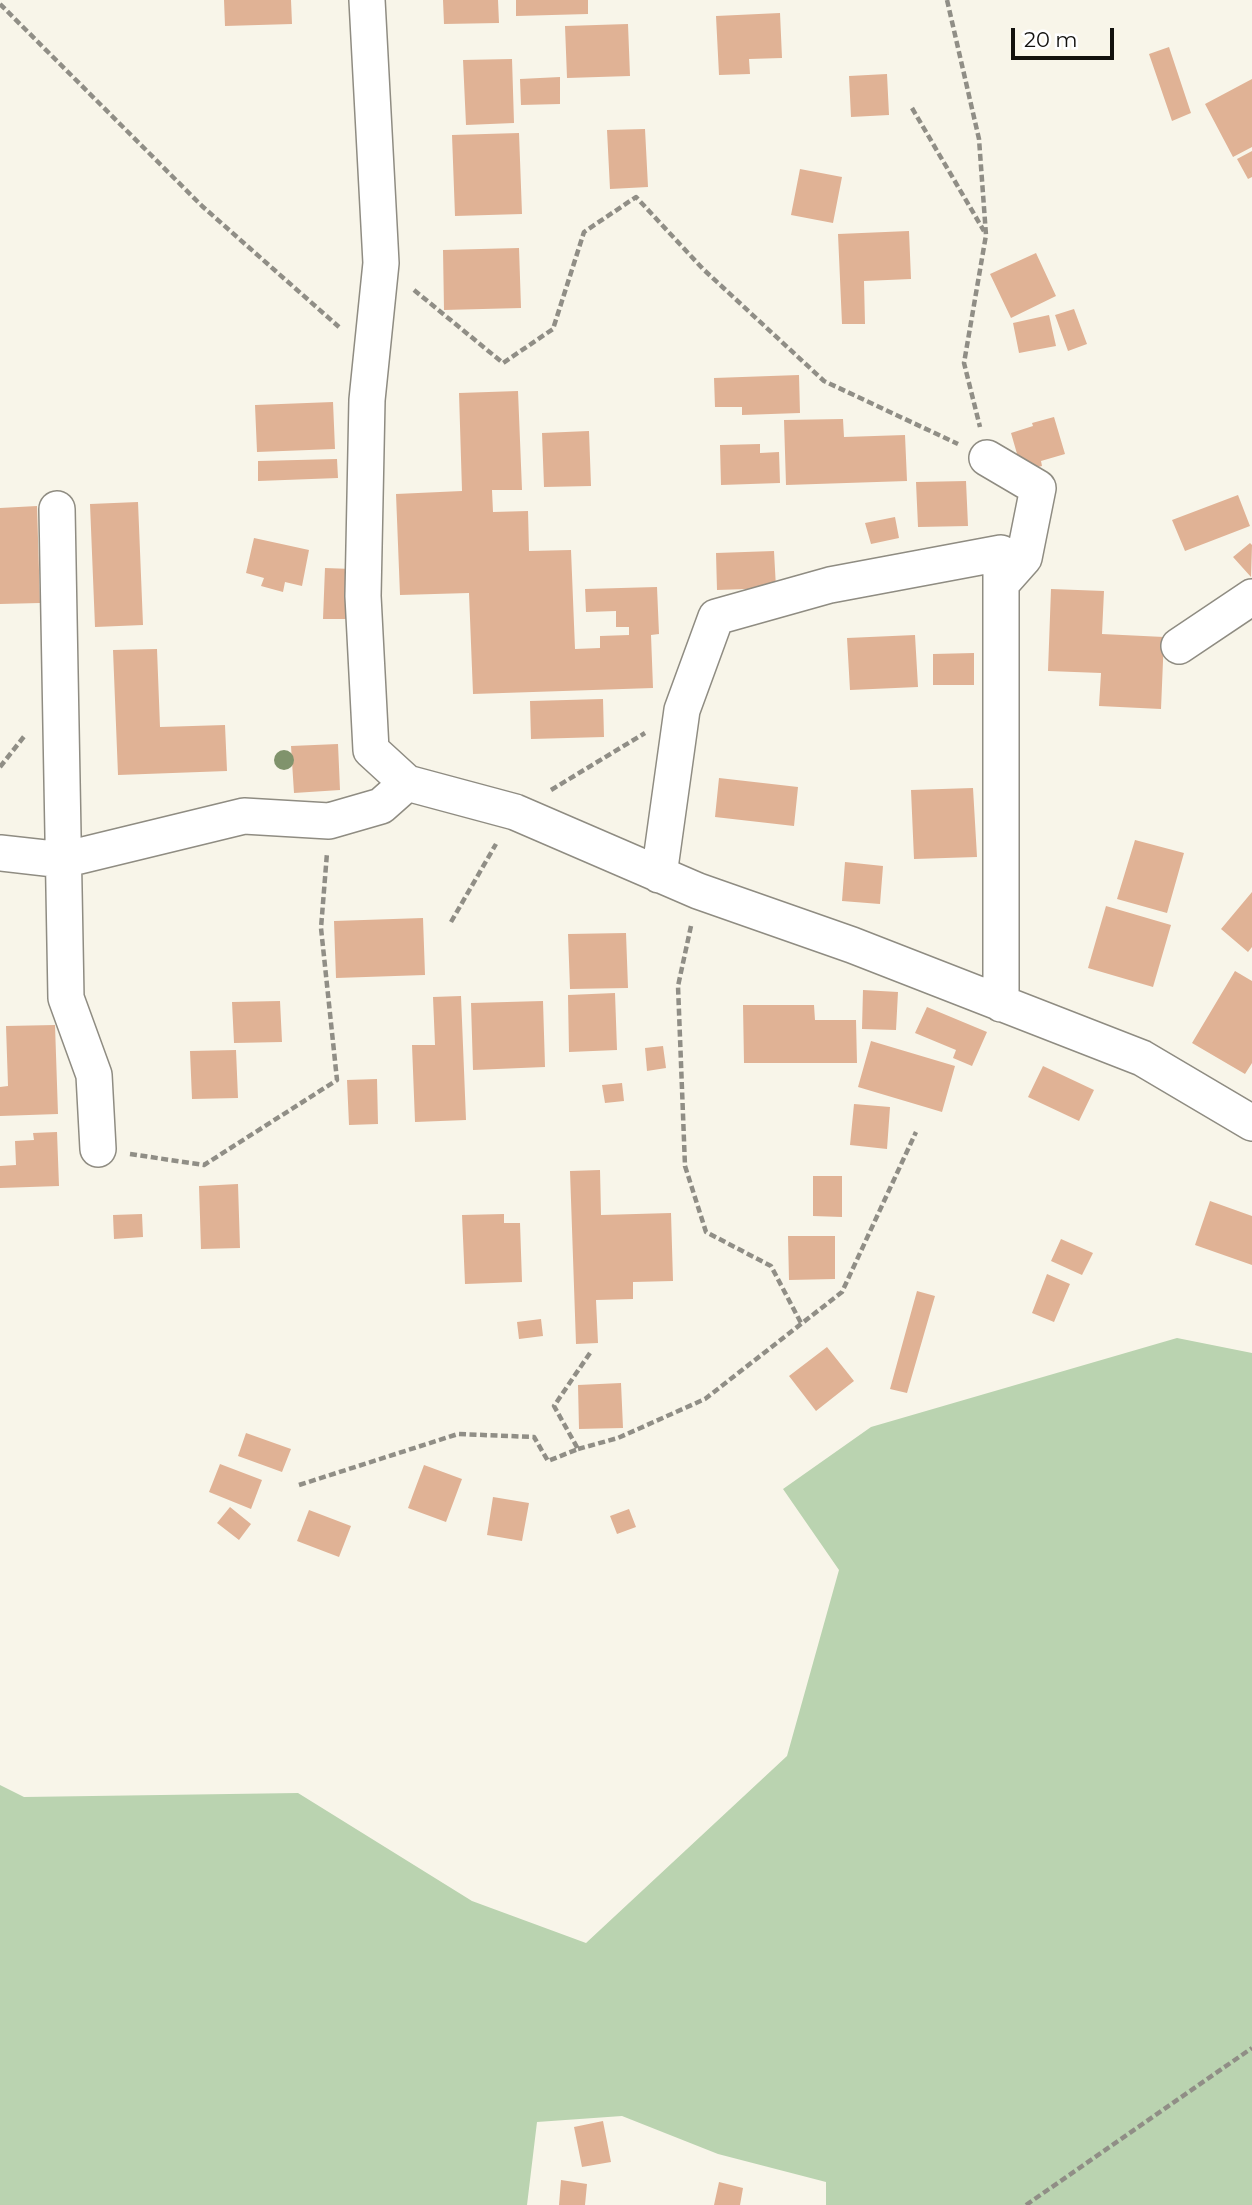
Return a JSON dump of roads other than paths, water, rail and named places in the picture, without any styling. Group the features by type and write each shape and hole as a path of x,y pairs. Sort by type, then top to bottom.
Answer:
{"street":[{"path":"367,0 381,263 367,400 363,596 371,751 407,783 515,812 698,891 852,945 1142,1058 1252,1123"},
{"path":"988,458 1038,488 1024,558 1001,584"},
{"path":"57,509 66,998 94,1075 98,1149"},
{"path":"659,875 682,710 716,617 830,584 1001,553 1001,1003"},
{"path":"1179,646 1252,597"},
{"path":"0,853 63,860 244,816 329,821 381,806 407,783"}]}
